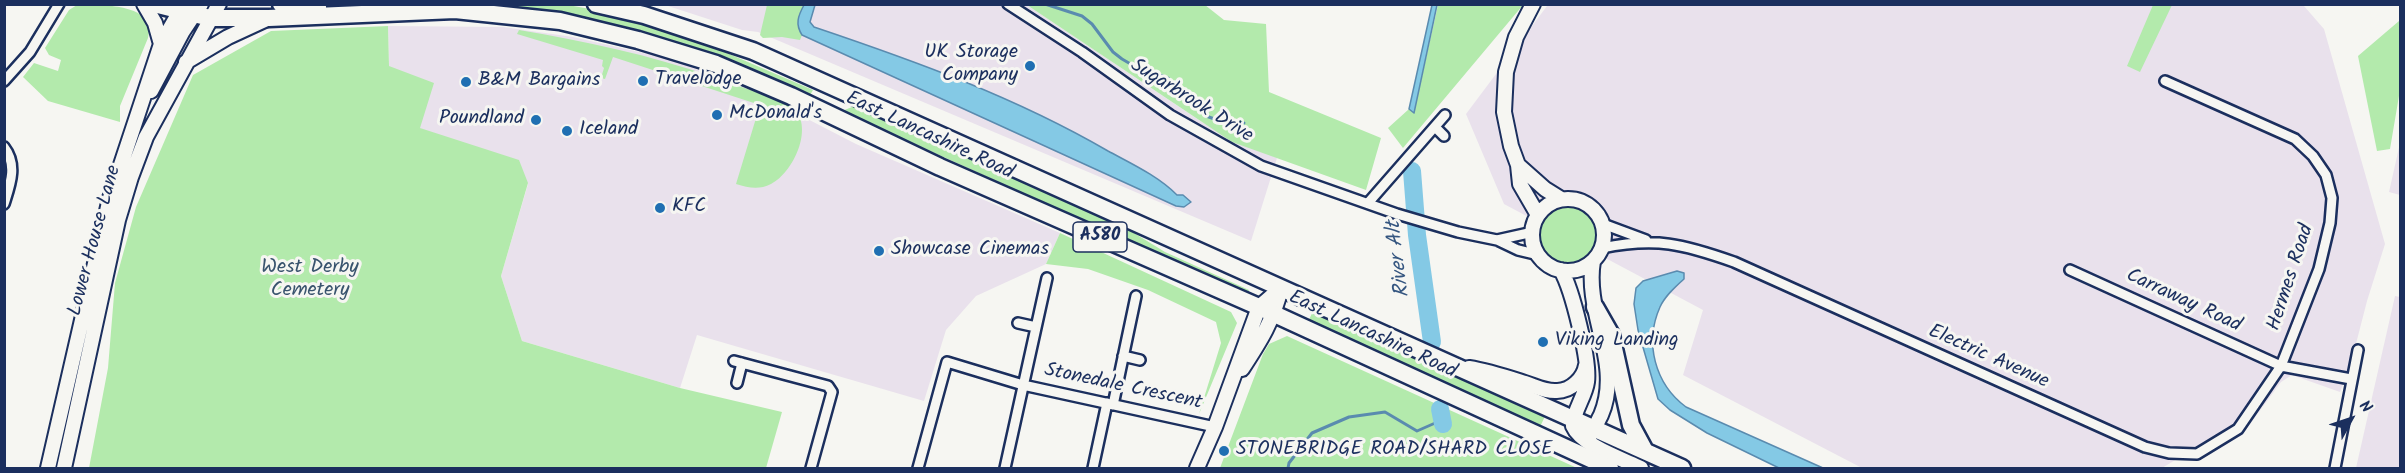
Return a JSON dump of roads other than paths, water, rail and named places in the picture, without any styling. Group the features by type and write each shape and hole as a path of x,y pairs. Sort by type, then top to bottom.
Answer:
{"highway":[{"name":"East Lancashire Road","path":"154,4 269,18 455,10 560,21 638,40 716,64 1275,314 1610,468"},
{"path":"281,4 316,7 367,4"},
{"path":"428,4 455,10"},
{"name":"East Lancashire Road","path":"597,4 644,15 753,51 1574,418 1590,434 1645,452 1682,468"},
{"path":"1594,307 1611,334 1631,425 1645,452"}],"street":[{"path":"4,81 30,52 59,4"},
{"path":"144,4 155,23 160,44"},
{"name":"Sugarbrook Drive","path":"1008,4 1082,52 1170,115 1261,166 1458,232 1497,240"},
{"path":"1533,4 1516,37 1506,72 1503,112 1518,165 1520,184 1539,215"},
{"path":"132,128 197,8"},
{"name":"Lower House Lane","path":"48,468 93,265 110,198 132,128 160,44 197,8"},
{"name":"Lower House Lane","path":"64,468 118,220 146,137 184,64 197,8"},
{"path":"184,64 228,37 269,18"},
{"name":"Hermes Road","path":"2165,81 2295,139 2313,156 2326,175 2332,198 2330,223 2319,269 2281,366"},
{"path":"1368,203 1445,115"},
{"path":"1435,127 1444,136"},
{"path":"4,147 12,157 12,177 4,204"},
{"path":"1518,165 1545,189 1561,199"},
{"path":"1561,199 1587,204 1594,209 1603,224 1602,248 1593,261 1583,267 1572,270 1552,267 1539,255 1534,244 1533,232 1539,215 1548,205 1561,199"},
{"name":"Electric Avenue","path":"1603,224 1651,242"},
{"path":"1497,240 1533,232"},
{"path":"1497,240 1518,250 1539,255"},
{"name":"Electric Avenue","path":"1602,248 1651,242 1689,246 1734,262 2062,411 2145,447 2169,453 2198,454 2238,429 2281,366"},
{"path":"1558,446 1574,444 1590,434 1607,401 1609,381 1590,284 1593,261"},
{"path":"1561,270 1570,287 1586,363 1586,389 1574,418"},
{"name":"Carraway Road","path":"2070,270 2281,366 2351,379"},
{"path":"1023,385 1047,278"},
{"path":"1197,468 1215,427 1259,307 1281,288"},
{"path":"1230,388 1267,333 1275,314 1281,288"},
{"path":"1093,468 1123,357 1136,296"},
{"path":"1018,323 1036,327"},
{"path":"2335,468 2358,350"},
{"path":"1123,357 1140,360"},
{"path":"737,383 738,362 828,386 832,392 811,468"},
{"name":"Stonedale Crescent","path":"918,468 947,362 1023,385 1215,427"},
{"path":"1450,364 1490,371 1553,392 1565,390 1577,382 1582,376 1586,363"},
{"name":"Stonedale Crescent","path":"1005,468 1023,385"},
{"path":"1590,434 1641,468"}],"water":[{"path":"804,5 815,5 810,22 814,27 927,67 1001,97 1073,132 1144,171 1177,195 1183,195 1191,202 1184,207 1176,206 802,35 798,20"},
{"path":"1432,5 1437,5 1414,113 1409,109"},
{"path":"1677,271 1684,273 1684,279 1662,303 1655,321 1653,335 1655,362 1660,375 1675,398 1686,407 1823,468 1779,468 1707,433 1670,410 1658,399 1638,330 1634,304 1636,288 1643,281"}],"waterway":[{"path":"1045,4 1082,16 1092,24 1113,52 1134,66 1168,78 1206,116 1223,122 1244,123"},
{"name":"River Alt","path":"1412,171 1417,235 1432,342"},
{"name":"River Alt","path":"1440,409 1443,424"},
{"path":"1288,468 1289,463 1312,433 1349,417 1385,412 1417,431 1442,420"}],"place":[{"name":"UK Storage Company","path":"1030,66"},
{"name":"Travelodge","path":"643,81"},
{"name":"B&M Bargains","path":"466,82"},
{"name":"McDonald's","path":"717,115"},
{"name":"Poundland","path":"536,120"},
{"name":"Iceland","path":"567,131"},
{"name":"KFC","path":"660,208"},
{"name":"Showcase Cinemas","path":"879,251"},
{"name":"Viking Landing","path":"1543,342"},
{"name":"STONEBRIDGE ROAD/SHARD CLOSE","path":"1224,451"}],"park label":[{"name":"West Derby Cemetery","path":"310,280"}]}
